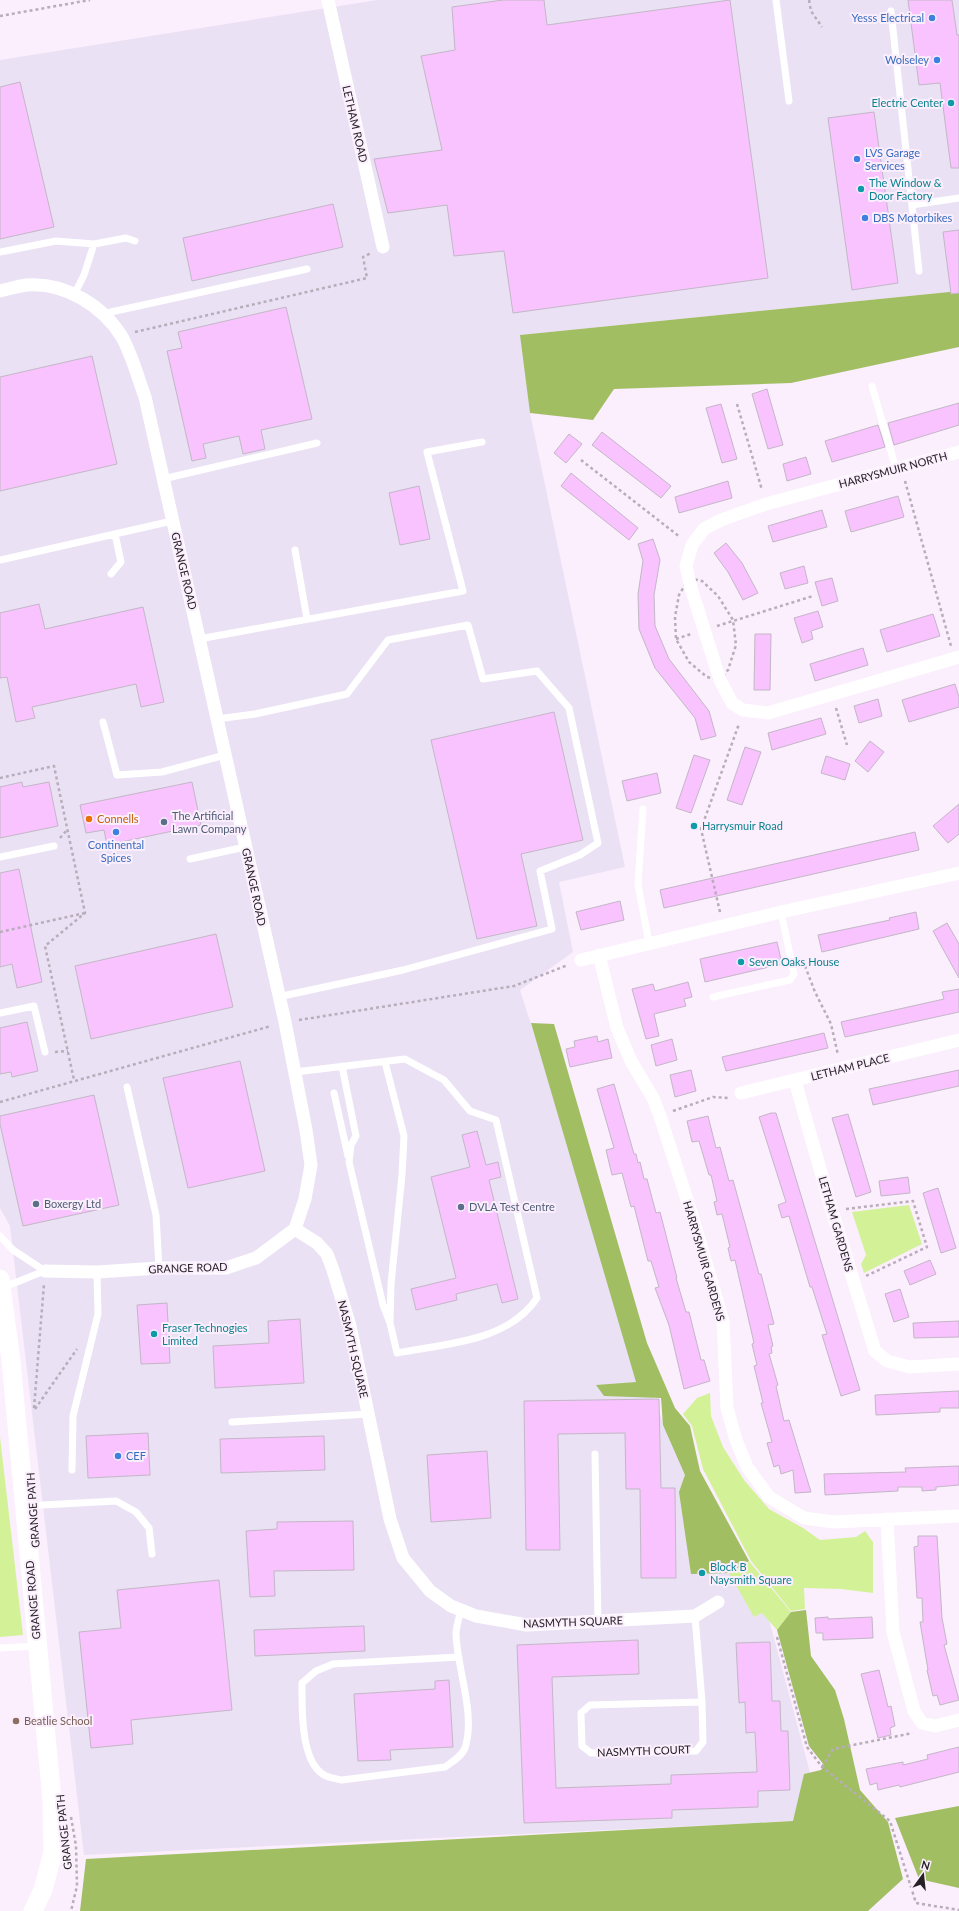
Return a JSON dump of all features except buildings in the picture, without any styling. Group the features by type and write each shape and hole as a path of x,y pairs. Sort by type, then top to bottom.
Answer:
{"street":[{"name":"LETHAM ROAD","path":"328,0 383,247"},
{"name":"GRANGE ROAD","path":"0,291 28,285 75,293 111,321 122,338 145,397 295,1072 311,1165 305,1199 294,1229 256,1258 226,1268 159,1268 97,1272 45,1271"},
{"name":"HARRYSMUIR NORTH","path":"692,545 704,529 715,523 766,504 959,452"},
{"path":"692,545 686,566 704,630 720,680 732,702 744,710 768,713 957,658"},
{"path":"581,960 781,912 959,873"},
{"name":"HARRYSMUIR GARDENS","path":"599,955 617,1028 631,1062 653,1098 660,1116 691,1212 723,1321 727,1408 736,1440 747,1467 769,1497 804,1518 834,1522 959,1516"},
{"name":"LETHAM PLACE","path":"741,1093 959,1040"},
{"name":"LETHAM GARDENS","path":"795,1081 874,1351 887,1361 910,1367 959,1364"},
{"name":"NASMYTH SQUARE","path":"294,1229 317,1243 327,1254 329,1259 350,1326 390,1519 403,1558 430,1591 451,1606 476,1616 527,1625 695,1616 718,1602"},
{"name":"GRANGE ROAD","path":"1,1283 25,1506 52,1800 53,1852 43,1890 33,1911"},
{"path":"887,1520 893,1632 914,1711 922,1723 935,1726 959,1720"}],"lane":[{"path":"776,0 789,101"},
{"path":"891,11 919,271"},
{"path":"912,205 959,198"},
{"path":"0,252 56,241 94,244 126,238 135,241"},
{"path":"75,293 84,275 94,244"},
{"path":"102,314 307,269"},
{"path":"872,386 898,468"},
{"path":"199,639 463,591 427,452 482,442"},
{"path":"163,479 317,443"},
{"path":"0,560 172,521"},
{"path":"111,574 121,562 115,534"},
{"path":"295,550 307,619"},
{"path":"217,720 255,714 347,694 388,640 468,625 484,679 538,670 569,708 598,843 580,855 540,871 552,929 403,970 278,997"},
{"path":"103,722 117,775 162,772 225,755"},
{"path":"644,809 638,885 649,944"},
{"path":"0,858 54,846"},
{"path":"190,859 245,847"},
{"path":"713,997 790,980 794,974 781,912"},
{"path":"0,1013 34,1006 45,1052"},
{"path":"295,1072 405,1059 444,1080 470,1111 496,1120 537,1298 531,1307 517,1320 479,1337 397,1353 390,1323 382,1305 334,1093"},
{"path":"385,1062 404,1136 402,1182 391,1284 390,1323"},
{"path":"342,1066 356,1136 351,1145 349,1162"},
{"path":"127,1086 156,1215 159,1268"},
{"path":"0,1236 13,1250 45,1271"},
{"name":"GRANGE ROAD","path":"1,1283 20,1283 31,1276 45,1271"},
{"path":"72,1470 73,1416 98,1314 97,1272"},
{"name":"NASMYTH SQUARE","path":"232,1422 369,1414"},
{"path":"595,1454 598,1622"},
{"path":"25,1506 116,1501 136,1512 149,1528 152,1554"},
{"path":"459,1656 333,1664 316,1671 302,1683 302,1710 306,1744 313,1764 325,1776 342,1780 445,1767 458,1757 465,1748 468,1719 456,1634 461,1610"},
{"name":"NASMYTH COURT","path":"695,1616 702,1702 703,1742 696,1751 591,1753 582,1746 581,1713 590,1705 702,1702"},
{"path":"0,1648 37,1646"}],"path":[{"path":"0,16 90,0"},
{"path":"809,0 811,11 822,27"},
{"path":"122,338 136,331 367,278 362,256 383,247"},
{"path":"737,404 766,504"},
{"path":"581,460 692,545"},
{"path":"898,468 957,658"},
{"path":"689,578 702,582 718,596 734,620 736,645 728,670 720,680 707,677 689,662 676,639 675,617 679,595 689,578"},
{"path":"704,630 812,596"},
{"path":"832,694 847,745"},
{"path":"724,926 701,829 744,710"},
{"path":"0,778 54,766 85,913"},
{"path":"0,932 85,913"},
{"path":"74,1080 45,946 85,913"},
{"path":"804,963 815,992 832,1024 841,1069"},
{"path":"660,1116 713,1097 732,1099 741,1093"},
{"path":"832,1211 913,1201 927,1247 853,1282"},
{"path":"34,1411 45,1271"},
{"path":"34,1411 82,1342 91,1340"},
{"path":"31,1404 34,1411"},
{"path":"776,1637 807,1747 822,1767 890,1821 916,1903 959,1910"},
{"path":"822,1767 834,1749 908,1734 922,1723"},
{"name":"GRANGE PATH","path":"71,1816 76,1846 77,1886 72,1911"}],"shaded area":[{"path":"377,0 959,0 959,291 521,335 530,413 625,867 559,882 573,952 520,990 644,1378 721,1552 764,1601 823,1821 793,1821 84,1855 10,1226 0,1208 0,60"}],"green space":[{"path":"959,291 959,347 791,383 614,389 593,420 530,413 520,335"},
{"path":"531,1023 554,1024 647,1343 675,1408 690,1426 700,1471 749,1561 729,1573 691,1574 679,1492 685,1475 663,1425 661,1398 604,1396 596,1385 636,1382"},
{"path":"909,1205 922,1244 864,1273 861,1264 866,1255 852,1212"},
{"path":"710,1393 711,1416 723,1447 744,1480 769,1509 803,1528 820,1540 856,1537 865,1531 873,1542 873,1593 841,1589 804,1588 805,1609 791,1611 751,1561 703,1469 692,1426 683,1414 697,1398"},
{"path":"0,1437 23,1635 0,1637"},
{"path":"749,1561 791,1612 777,1630 762,1613 754,1617 729,1573"},
{"path":"806,1610 811,1656 835,1690 844,1719 860,1790 888,1822 903,1879 868,1911 80,1911 86,1859 793,1821 804,1774 821,1770 824,1765 809,1746 777,1630 791,1612"},
{"path":"959,1806 959,1888 919,1879 895,1818"}],"place":[{"name":"Yesss Electrical","path":"932,18"},
{"name":"Wolseley","path":"937,60"},
{"name":"Electric Center","path":"951,103"},
{"name":"LVS Garage Services","path":"857,159"},
{"name":"The Window & Door Factory","path":"861,189"},
{"name":"DBS Motorbikes","path":"865,218"},
{"name":"Connells","path":"89,819"},
{"name":"The Artificial Lawn Company","path":"164,822"},
{"name":"Harrysmuir Road","path":"694,826"},
{"name":"Continental Spices","path":"116,832"},
{"name":"Seven Oaks House","path":"741,962"},
{"name":"Boxergy Ltd","path":"36,1204"},
{"name":"DVLA Test Centre","path":"461,1207"},
{"name":"Fraser Technogies Limited","path":"154,1334"},
{"name":"CEF","path":"118,1456"},
{"name":"Block B Naysmith Square","path":"702,1573"},
{"name":"Beatlie School","path":"16,1721"}]}
